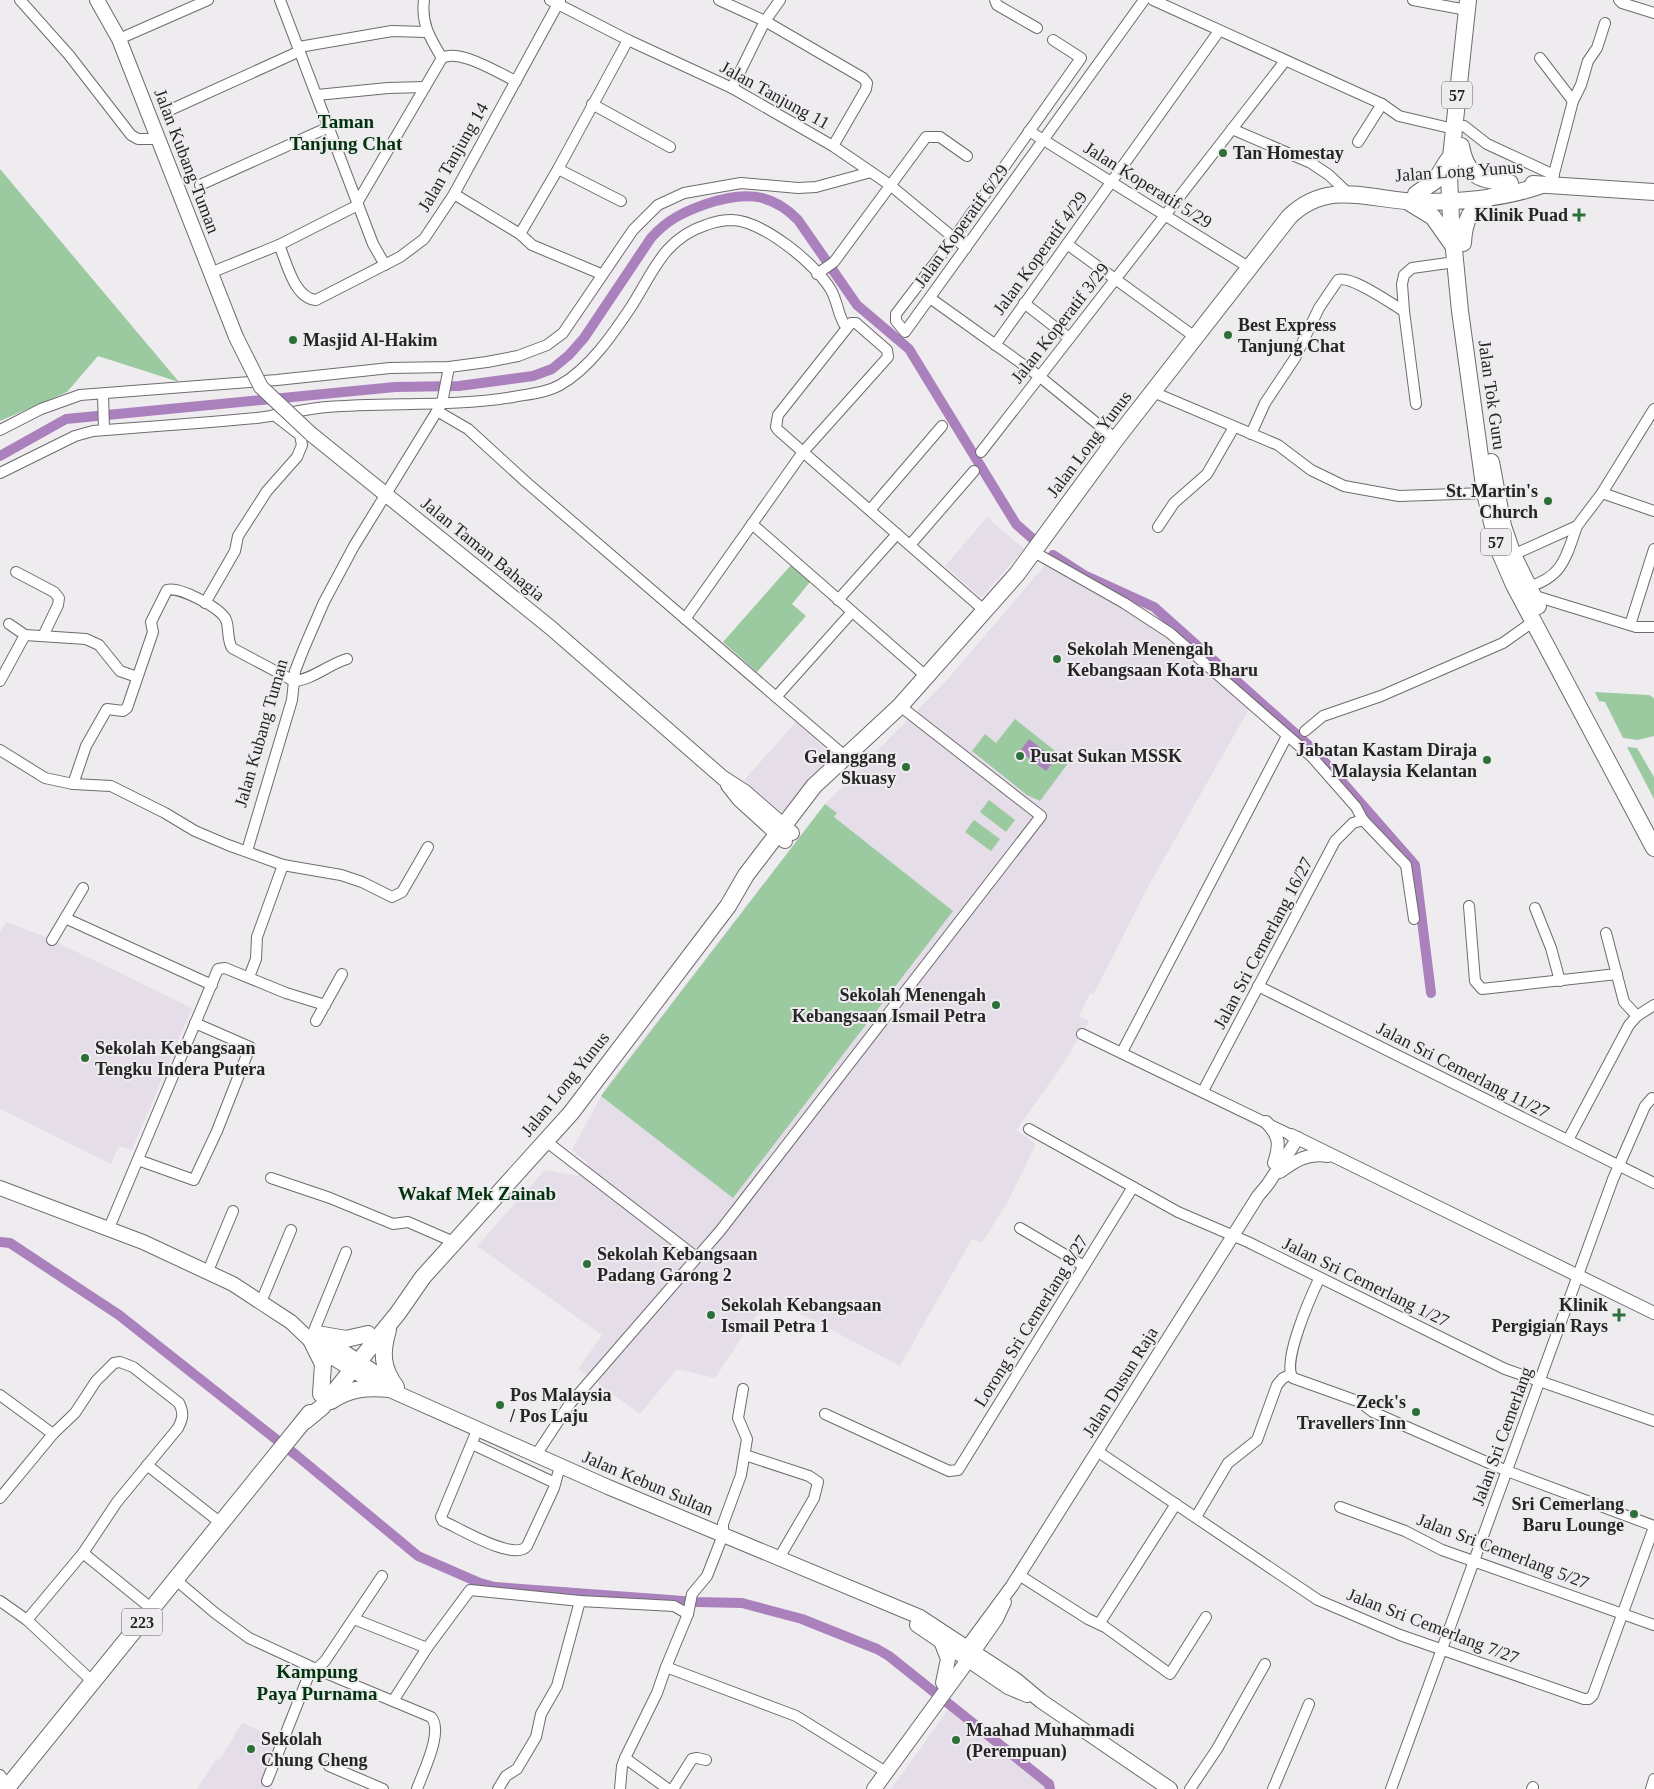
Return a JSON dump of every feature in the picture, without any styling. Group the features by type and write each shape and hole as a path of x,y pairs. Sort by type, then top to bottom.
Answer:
{"main road":[{"name":"Jalan Kubang Tuman","path":"97,0 120,39 236,337"},
{"name":"Jalan Tok Guru","path":"1472,3 1456,147 1458,245 1473,334 1490,458 1504,526 1513,555 1530,591 1654,825"},
{"path":"1456,147 1469,170 1476,176 1508,189 1481,202 1473,210 1458,245 1433,217 1418,206 1412,198 1435,182 1456,147"},
{"name":"Jalan Long Yunus","path":"352,1363 390,1323 423,1277 547,1142 728,906 746,875 784,833 846,757 900,706 927,677 1034,552 1116,439 1299,208 1322,196 1349,194 1412,198 1508,189 1549,182 1654,192"},
{"name":"Jalan Tok Guru","path":"1458,245 1455,262 1485,493 1498,548 1534,621 1654,848"},
{"name":"Jalan Taman Bahagia","path":"236,337 261,387 311,434 543,621 723,778 738,799 784,833"},
{"name":"Jalan Kebun Sultan","path":"0,1188 109,1228 208,1271 261,1302 352,1363 397,1390 478,1428 560,1466 920,1617 968,1654 992,1676 1008,1687 1041,1701"},
{"name":"Jalan Long Yunus","path":"352,1363 368,1334 392,1304 423,1277"},
{"path":"390,1323 382,1352 384,1365 397,1390"},
{"path":"368,1334 346,1339 314,1336 323,1364 321,1401 357,1388 397,1390"},
{"name":"223","path":"4,1783 93,1682 352,1363"},
{"name":"Jalan Kebun Sultan","path":"879,1600 941,1642 1016,1680 1041,1701 1170,1789"},
{"path":"941,1642 948,1659 946,1686"},
{"path":"874,1789 968,1654"},
{"path":"946,1686 972,1675 992,1676"}],"street":[{"path":"20,0 69,55 131,136 138,139 158,139"},
{"path":"120,39 208,0"},
{"path":"280,0 373,244 386,265"},
{"path":"424,0 423,20 426,32 442,58"},
{"path":"719,0 765,22 863,78 866,83 866,89 833,146"},
{"path":"732,88 765,22 780,0"},
{"path":"995,0 997,4 1037,28"},
{"name":"Jalan Koperatif 6/29","path":"954,238 896,314 896,321 905,332 1144,0"},
{"path":"1152,0 1382,104 1399,116 1459,127 1549,182 1573,101 1581,85 1588,60 1598,48 1605,23"},
{"path":"1413,0 1472,3"},
{"path":"1620,0 1622,3 1654,14"},
{"name":"Jalan Tanjung 11","path":"556,1 628,40 732,88 833,146 890,184 966,248"},
{"name":"Jalan Tanjung 14","path":"279,245 298,289 309,299 322,298 400,258 424,239 454,194 516,81 556,1"},
{"path":"170,110 300,49 392,31 426,32"},
{"name":"Jalan Koperatif 4/29","path":"995,344 1219,31"},
{"path":"520,234 558,169 628,40"},
{"path":"954,238 1081,58 1053,40"},
{"path":"358,204 358,198 374,178 442,58 447,55 458,55 516,81"},
{"path":"1540,58 1573,101"},
{"name":"Jalan Koperatif 3/29","path":"981,452 1285,61"},
{"path":"317,95 388,88 425,87"},
{"path":"592,104 670,147"},
{"path":"1358,142 1382,104"},
{"path":"200,185 329,126"},
{"path":"1232,129 1311,163 1329,175 1349,194"},
{"name":"Jalan Koperatif 5/29","path":"1030,131 1250,268"},
{"path":"817,274 831,264 926,136 940,137 967,156"},
{"path":"558,169 621,201"},
{"path":"0,430 59,401 80,395 103,395 277,380 390,368 448,371 518,356 547,345 563,333 601,274 646,215 669,199 709,187 741,183 798,188 816,187 872,172"},
{"path":"454,194 520,234 541,250 601,274"},
{"path":"210,273 279,245 358,204"},
{"path":"0,473 75,436 104,427 274,415 328,407 479,402 541,392 558,386 574,377 588,363 622,319 662,254 677,240 694,229 732,220 749,223 769,232 817,274 831,290 846,327"},
{"path":"1067,244 1195,337"},
{"path":"1416,404 1404,310 1402,284 1404,275 1412,268 1455,262"},
{"path":"1251,434 1265,403 1295,358 1320,308 1338,280 1344,279 1356,284 1404,310"},
{"path":"930,298 1039,376 1116,439"},
{"path":"1024,303 1069,338"},
{"path":"685,619 803,452 888,357 887,350 856,323 851,323 776,418 778,430 803,452 870,510 985,611"},
{"path":"441,402 448,371"},
{"path":"1153,392 1278,445 1325,478 1363,491 1399,496 1485,493"},
{"path":"103,395 104,427"},
{"path":"441,402 526,482 846,757"},
{"name":"Jalan Kubang Tuman","path":"247,851 292,700 298,662 324,602 354,546 441,402"},
{"path":"1530,591 1549,580 1558,572 1564,562 1577,526 1602,493 1654,409"},
{"path":"205,603 235,551 238,536 267,491 300,450 302,439 300,434 274,415"},
{"path":"870,510 942,426"},
{"path":"1158,527 1174,503 1207,474 1234,427"},
{"path":"910,545 974,471"},
{"path":"1602,493 1654,511"},
{"path":"752,524 927,677"},
{"path":"1513,555 1577,526"},
{"path":"838,600 897,534"},
{"path":"1630,625 1654,549"},
{"path":"1034,552 1124,603 1170,633 1316,761 1356,807 1363,820 1406,865 1414,919"},
{"path":"16,572 54,592 59,598 58,605 44,634"},
{"path":"72,784 86,746 106,709 123,711 127,708 153,632 151,622 167,590 175,589 205,603 225,617 227,639 232,648 294,681 305,679 333,663 347,659"},
{"path":"1530,591 1630,625 1641,628 1654,627"},
{"path":"776,697 852,612"},
{"path":"1305,731 1323,716 1381,696 1503,643 1534,621"},
{"path":"9,624 25,635 44,634 86,639 98,645 120,671 137,677"},
{"path":"0,681 25,635"},
{"path":"536,1455 569,1405 724,1225 1041,816 900,706"},
{"path":"1122,1052 1287,736"},
{"path":"0,750 45,778 72,784 110,786 165,813 195,832 284,865 341,875 396,896 402,892 428,847"},
{"name":"Jalan Sri Cemerlang 16/27","path":"1203,1091 1335,841 1353,823 1363,820"},
{"path":"249,978 256,959 257,937 284,865"},
{"path":"52,940 83,888"},
{"path":"1469,906 1476,982 1479,987 1485,990 1617,974"},
{"path":"1535,908 1551,948 1560,981"},
{"path":"65,918 212,984"},
{"path":"1606,933 1624,1002 1637,1016"},
{"path":"109,1228 218,970 222,967 325,1005"},
{"path":"316,1021 342,974"},
{"name":"Jalan Sri Cemerlang 11/27","path":"1258,986 1654,1183"},
{"path":"1568,1140 1622,1036 1637,1016 1654,1005"},
{"path":"138,1160 194,1180 217,1131 250,1047 195,1023"},
{"path":"1082,1034 1203,1091 1577,1277 1654,1313"},
{"name":"Jalan Sri Cemerlang","path":"1391,1789 1618,1165 1645,1106 1652,1098"},
{"path":"1266,1122 1278,1136 1279,1143 1274,1163"},
{"name":"Jalan Sri Cemerlang 1/27","path":"1029,1129 1178,1212 1233,1236 1505,1369 1654,1421"},
{"name":"Jalan Dusun Raja","path":"1258,1196 1274,1163 1294,1136"},
{"name":"Jalan Dusun Raja","path":"968,1654 1258,1196 1271,1179 1294,1136"},
{"path":"547,1142 696,1257"},
{"path":"1271,1179 1300,1158 1310,1155 1335,1156"},
{"path":"271,1178 330,1198 393,1224 408,1222 454,1242"},
{"name":"Lorong Sri Cemerlang 8/27","path":"825,1414 949,1471 956,1471 960,1468 1133,1187"},
{"path":"208,1271 233,1211"},
{"path":"1020,1228 1084,1266"},
{"path":"261,1302 291,1230"},
{"path":"314,1336 346,1252"},
{"path":"1290,1375 1300,1322 1319,1279"},
{"path":"0,1498 53,1434 75,1413 108,1367 120,1362 128,1364 179,1404 183,1416 178,1428 117,1502 83,1553 27,1620"},
{"path":"1290,1375 1296,1380 1360,1402 1372,1412 1507,1471 1654,1526 1623,1613"},
{"path":"1196,1517 1228,1463 1257,1440 1277,1386 1283,1378 1290,1375"},
{"path":"620,1789 624,1758 657,1693 689,1611 692,1594 707,1576 723,1535 723,1524 740,1480 747,1436 738,1418 742,1390"},
{"path":"0,1395 53,1434"},
{"path":"478,1428 441,1517 443,1521 498,1547 516,1551 525,1550 555,1483 560,1466"},
{"path":"472,1444 555,1483"},
{"name":"Jalan Sri Cemerlang 7/27","path":"1097,1451 1310,1595 1400,1635 1584,1700 1589,1699 1593,1695 1623,1613"},
{"path":"745,1455 809,1476 818,1482 814,1498 778,1558"},
{"path":"147,1465 222,1524"},
{"path":"1099,1624 1176,1504"},
{"name":"Jalan Sri Cemerlang 5/27","path":"1340,1507 1405,1531 1442,1550 1654,1625"},
{"path":"83,1553 152,1609"},
{"path":"267,1781 308,1677 325,1661 382,1576"},
{"path":"176,1580 215,1614 249,1638 316,1670 426,1714 435,1721 437,1727 417,1789"},
{"path":"1015,1581 1099,1624 1170,1674 1206,1617"},
{"path":"393,1701 427,1648 470,1590 580,1601 674,1606 689,1611"},
{"path":"0,1601 27,1620 93,1682"},
{"path":"498,1789 506,1776 517,1769 536,1737 541,1714 557,1686 580,1601"},
{"path":"354,1619 427,1648"},
{"path":"1190,1789 1217,1749 1265,1664"},
{"path":"666,1667 796,1716 886,1772"},
{"path":"1272,1789 1309,1704"},
{"path":"624,1758 668,1789"},
{"path":"673,1789 692,1760 697,1758 706,1760"},
{"path":"329,1766 383,1789"},
{"path":"1650,1789 1654,1779"}],"shaded area":[{"path":"987,517 1024,549 981,598 945,566"},
{"path":"1045,565 1120,605 1152,626 1249,709 1149,885 1093,995 1090,993 1079,1016 1089,1021 1060,1069 1016,1130 1036,1144 1007,1203 982,1243 972,1239 900,1366 769,1297 715,1378 677,1369 640,1414 578,1369 602,1335 477,1246 545,1170 578,1176 588,1163 572,1150 606,1087 825,804 947,680"},
{"path":"796,722 833,756 782,812 744,780"},
{"path":"1029,739 1055,759 1046,771 1020,751"},
{"name":"Sekolah Kebangsaan Tengku Indera Putera","path":"6,922 46,937 192,1008 132,1150 119,1146 111,1164 0,1109 0,933"},
{"name":"Maahad Muhammadi (Perempuan)","path":"948,1710 1045,1787 1046,1789 891,1789"},
{"name":"Sekolah Chung Cheng","path":"242,1723 280,1739 261,1783 274,1789 197,1789 216,1759 219,1761"}],"green space":[{"path":"0,169 179,382 98,356 67,392 0,421"},
{"path":"791,565 810,582 792,604 806,616 757,672 723,642"},
{"path":"1595,692 1649,695 1654,698 1654,736 1638,740 1623,738 1605,702 1599,701"},
{"name":"Pusat Sukan MSSK","path":"1015,719 1069,762 1040,801 1027,795 972,751 985,734 996,743"},
{"path":"1627,747 1637,748 1654,777 1654,799"},
{"path":"989,800 1015,820 1006,832 980,812"},
{"path":"825,804 837,813 834,817 953,911 733,1198 601,1096"},
{"path":"974,820 1000,839 991,851 965,832"}],"waterway":[{"path":"0,456 66,419 395,387 459,386 533,376 552,369 569,355 584,338 651,238 663,226 690,210 719,200 743,196 766,199 787,210 798,220 857,305 909,349 1016,524 1033,539"},
{"path":"1053,555 1084,575 1154,607 1316,752 1415,865 1431,993"},
{"path":"0,1242 10,1243 119,1315 296,1455 418,1556 480,1583 495,1587 697,1602 742,1603 802,1619 877,1649 889,1656 1049,1784 1050,1789"}],"place":[{"name":"Tan Homestay","path":"1223,153"},
{"name":"Klinik Puad","path":"1579,215"},
{"name":"Best Express Tanjung Chat","path":"1228,335"},
{"name":"Masjid Al-Hakim","path":"293,340"},
{"name":"St. Martin's Church","path":"1548,501"},
{"name":"Sekolah Menengah Kebangsaan Kota Bharu","path":"1057,659"},
{"name":"Pusat Sukan MSSK","path":"1020,756"},
{"name":"Jabatan Kastam Diraja Malaysia Kelantan","path":"1487,760"},
{"name":"Gelanggang Skuasy","path":"906,767"},
{"name":"Sekolah Menengah Kebangsaan Ismail Petra","path":"996,1005"},
{"name":"Sekolah Kebangsaan Tengku Indera Putera","path":"85,1058"},
{"name":"Sekolah Kebangsaan Padang Garong 2","path":"587,1264"},
{"name":"Sekolah Kebangsaan Ismail Petra 1","path":"711,1315"},
{"name":"Klinik Pergigian Rays","path":"1619,1315"},
{"name":"Pos Malaysia / Pos Laju","path":"500,1405"},
{"name":"Zeck's Travellers Inn","path":"1416,1412"},
{"name":"Sri Cemerlang Baru Lounge","path":"1634,1514"},
{"name":"Maahad Muhammadi (Perempuan)","path":"956,1740"},
{"name":"Sekolah Chung Cheng","path":"251,1749"}],"district":[{"name":"Taman Tanjung Chat","path":"346,132"},
{"name":"Wakaf Mek Zainab","path":"477,1193"},
{"name":"Kampung Paya Purnama","path":"317,1682"}]}
